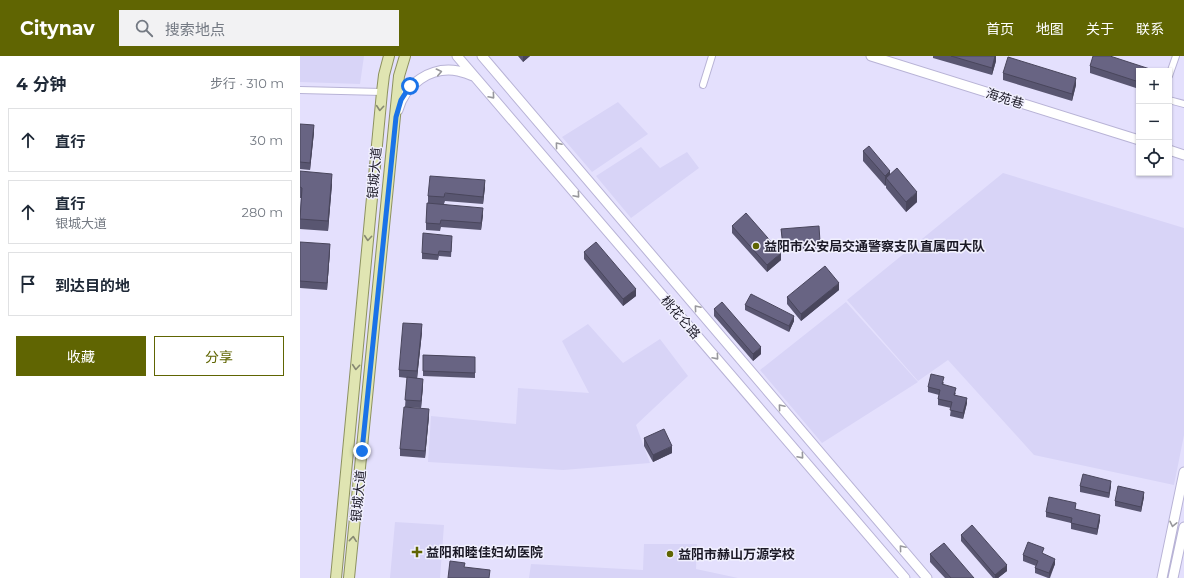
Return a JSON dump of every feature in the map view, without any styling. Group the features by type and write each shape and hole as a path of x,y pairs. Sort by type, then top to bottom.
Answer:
{"main road":[{"name":"银城大道","path":"336,578 382,92 384,75 389,56"},
{"name":"银城大道","path":"349,578 399,76 405,56"},
{"name":"桃花仑路","path":"457,56 906,578"},
{"name":"桃花仑路","path":"482,56 927,578"},
{"name":"海苑巷","path":"871,56 1136,139"},
{"path":"396,117 401,100 410,86 425,76 441,70 459,71 475,77"},
{"path":"1172,151 1184,155"},
{"path":"1162,578 1184,472"},
{"path":"1173,578 1184,527"}],"street":[{"path":"703,85 712,56"},
{"path":"1172,68 1176,56"},
{"path":"300,90 382,92"},
{"path":"1172,101 1184,104"}],"shaded area":[{"path":"300,56 364,56 360,84 300,82"},
{"path":"618,102 648,134 592,172 562,137"},
{"path":"641,147 660,168 687,152 699,168 631,218 596,176"},
{"path":"1003,173 1184,228 1184,435 1174,485 1034,455 948,360 918,381 847,300"},
{"path":"846,302 918,382 822,443 760,370"},
{"path":"588,324 623,363 660,339 688,376 636,425 650,463 563,470 428,462 431,416 516,424 518,388 589,393 562,341"},
{"name":"益阳和睦佳妇幼医院","path":"395,522 444,525 440,578 390,578"},
{"name":"益阳市赫山万源学校","path":"644,544 697,544 696,569 738,578 529,578 531,564 643,570"}],"building":[{"path":"951,56 995,56 992,68"},
{"path":"1093,56 1110,56 1147,68 1136,68 1136,81 1090,66"},
{"path":"1008,57 1076,78 1072,94 1003,73"},
{"path":"300,124 314,125 310,163 300,162"},
{"path":"869,146 890,171 885,176 863,151"},
{"path":"897,168 917,192 906,202 886,178"},
{"path":"300,171 332,174 328,221 300,219 302,188 300,187"},
{"path":"430,176 485,180 483,197 445,193 444,197 428,196"},
{"path":"427,203 483,208 481,223 441,220 440,224 426,223"},
{"name":"益阳市公安局交通警察支队直属四大队","path":"746,213 781,253 767,265 732,226"},
{"path":"819,226 820,242 783,245 781,229"},
{"path":"423,233 452,236 451,252 439,251 438,255 422,253"},
{"path":"300,242 330,244 327,283 300,281"},
{"path":"596,242 636,289 623,299 584,252"},
{"path":"825,266 839,283 801,314 787,297"},
{"path":"751,294 794,316 789,326 745,305"},
{"path":"722,302 761,347 753,354 714,309"},
{"path":"403,323 422,324 417,371 399,370"},
{"path":"423,355 475,357 475,373 423,371"},
{"path":"931,374 944,377 942,384 956,388 954,395 967,398 963,413 950,410 952,402 938,399 940,390 928,387"},
{"path":"407,377 423,379 421,401 405,400"},
{"path":"404,407 429,409 425,451 400,449"},
{"path":"664,429 672,446 653,455 644,438"},
{"path":"1083,474 1111,481 1109,493 1080,486"},
{"path":"1118,486 1144,492 1141,507 1115,501"},
{"path":"1049,497 1076,503 1075,509 1100,515 1097,529 1071,523 1072,518 1046,512"},
{"path":"972,525 1007,565 995,575 961,535"},
{"path":"1028,542 1044,548 1042,553 1055,559 1049,573 1035,568 1038,561 1023,555"},
{"path":"944,543 974,578 951,578 930,554"},
{"path":"450,561 465,563 464,567 490,570 489,578 448,578"}],"place":[{"name":"益阳市公安局交通警察支队直属四大队","path":"756,246"},
{"name":"益阳和睦佳妇幼医院","path":"417,552"},
{"name":"益阳市赫山万源学校","path":"670,554"}],"route":[{"path":"362,451 396,117 401,100 410,86"}]}
